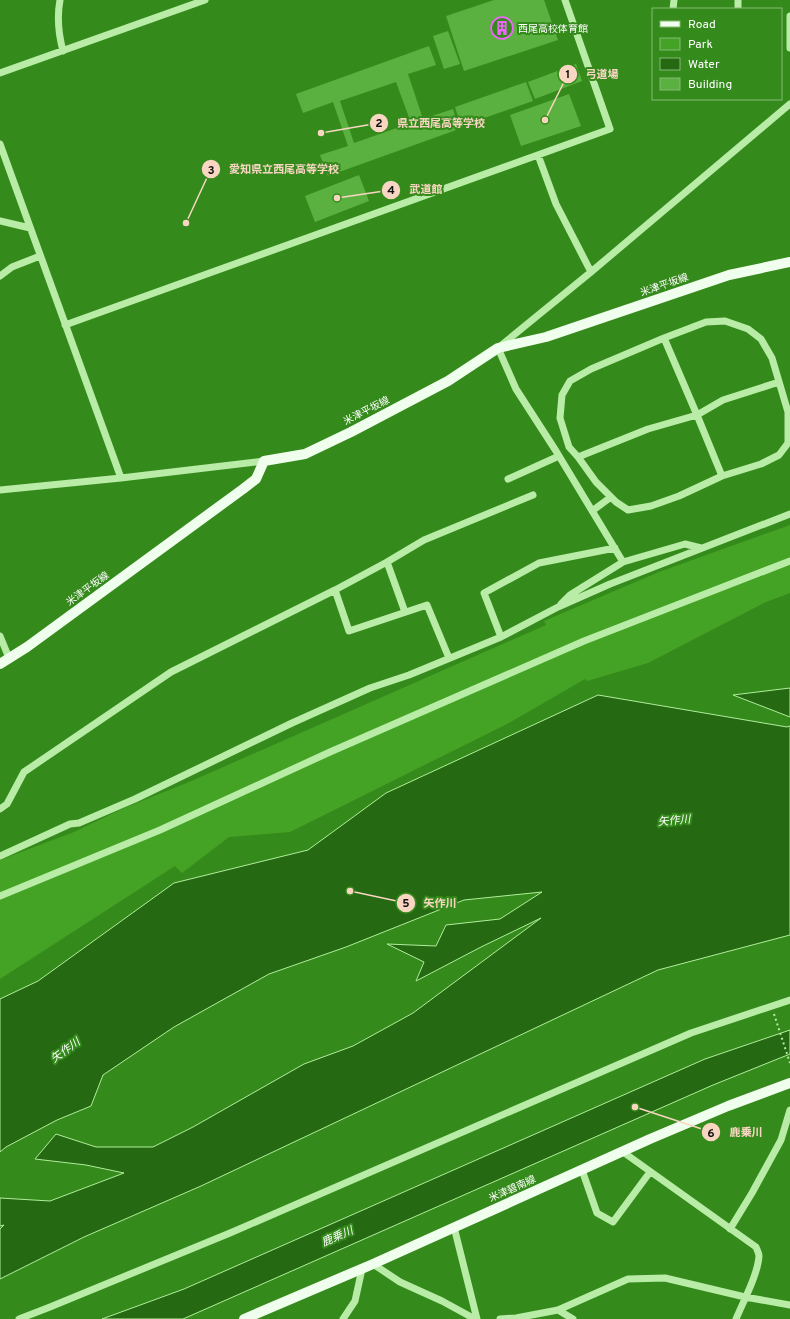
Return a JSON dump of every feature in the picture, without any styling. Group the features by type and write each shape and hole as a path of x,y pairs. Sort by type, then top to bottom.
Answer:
{"main road":[{"name":"米津平坂線","path":"0,664 27,647 243,489 256,479 264,461 305,454 448,381 498,348 546,337 729,275 790,262"},
{"name":"米津碧南線","path":"245,1319 362,1269 728,1106 790,1083"}],"street":[{"path":"60,0 58,8 60,42 63,51"},
{"path":"0,73 205,0"},
{"path":"66,325 610,129 565,0"},
{"path":"790,16 790,48"},
{"path":"624,562 516,389 498,348 591,272 790,104"},
{"path":"0,144 121,478"},
{"path":"538,155 556,204 591,272"},
{"path":"0,221 30,228"},
{"path":"0,276 12,267 40,256"},
{"path":"725,321 748,329 761,339 772,358 788,412 788,443 779,455 760,464 722,476 679,496 651,506 628,510 611,497 596,482 578,457 569,448 560,418 562,395 570,381 591,369 664,338 706,322 725,321"},
{"path":"664,338 722,476"},
{"path":"578,457 648,429 697,415 723,400 779,382"},
{"path":"508,479 559,456"},
{"path":"0,490 121,478 264,461"},
{"path":"0,809 7,804 24,772 171,672 335,590 424,540 533,495"},
{"path":"592,511 611,497"},
{"path":"0,856 70,824 78,823 135,799 292,723 370,688 409,675 501,637 558,607 610,584 790,514"},
{"path":"558,607 570,595 624,562 685,544 701,548"},
{"path":"501,637 484,593 539,563 615,548"},
{"path":"0,896 160,830 330,752 584,641 790,561"},
{"path":"387,562 405,612"},
{"path":"335,590 349,631 427,605 449,658"},
{"path":"0,636 9,658"},
{"path":"19,1319 230,1234 691,1033 790,1000"},
{"path":"730,1229 781,1140 790,1110"},
{"path":"623,1152 756,1247 759,1255 753,1277 736,1319"},
{"path":"582,1170 597,1213 613,1222 650,1172"},
{"path":"454,1227 476,1319"},
{"path":"373,1264 400,1282 476,1319"},
{"path":"343,1319 356,1301 362,1269"},
{"path":"500,1319 516,1318 558,1310 628,1279 665,1278 745,1297 790,1305"},
{"path":"558,1310 573,1319"}],"path":[{"path":"771,1006 790,1062"}],"green space":[{"path":"790,525 790,593 766,602 648,663 587,681 585,679 507,724 290,832 229,837 182,873 175,866 0,979 0,860 74,832 122,809 189,782 546,625 544,621 659,572"}],"water":[{"path":"790,688 790,717 733,695"},
{"path":"598,695 787,727 790,726 790,935 658,970 201,1186 84,1237 0,1279 0,1229 4,1225 0,1226 0,1198 50,1201 124,1173 86,1165 35,1159 56,1134 96,1147 153,1147 193,1127 304,1064 353,1046 413,1013 541,918 416,981 424,962 387,944 436,946 446,925 500,919 542,892 464,900 346,947 269,974 174,1027 103,1075 91,1106 57,1120 6,1147 0,1152 0,999 38,981 174,883 308,850 386,793"},
{"path":"790,1030 790,1054 713,1085 183,1319 102,1319 184,1289 705,1059"}],"building":[{"name":"西尾高校体育館","path":"494,0 544,0 558,40 464,71 446,16"},
{"path":"448,31 460,64 444,69 433,36"},
{"path":"429,46 436,65 408,74 423,119 453,109 459,129 328,176 320,155 348,146 333,102 303,113 296,94","holes":["396,82 411,123 354,143 340,101"]},
{"path":"576,64 582,81 535,99 528,82"},
{"path":"526,82 533,101 461,126 455,107"},
{"path":"569,94 581,126 521,146 510,115"},
{"path":"359,175 369,201 315,222 305,196"}],"place":[{"name":"西尾高校体育館","path":"502,28"},
{"name":"弓道場","path":"545,120"},
{"name":"県立西尾高等学校","path":"321,133"},
{"name":"武道館","path":"337,198"},
{"name":"愛知県立西尾高等学校","path":"186,223"},
{"name":"矢作川","path":"350,891"},
{"name":"鹿乗川","path":"635,1107"}]}
